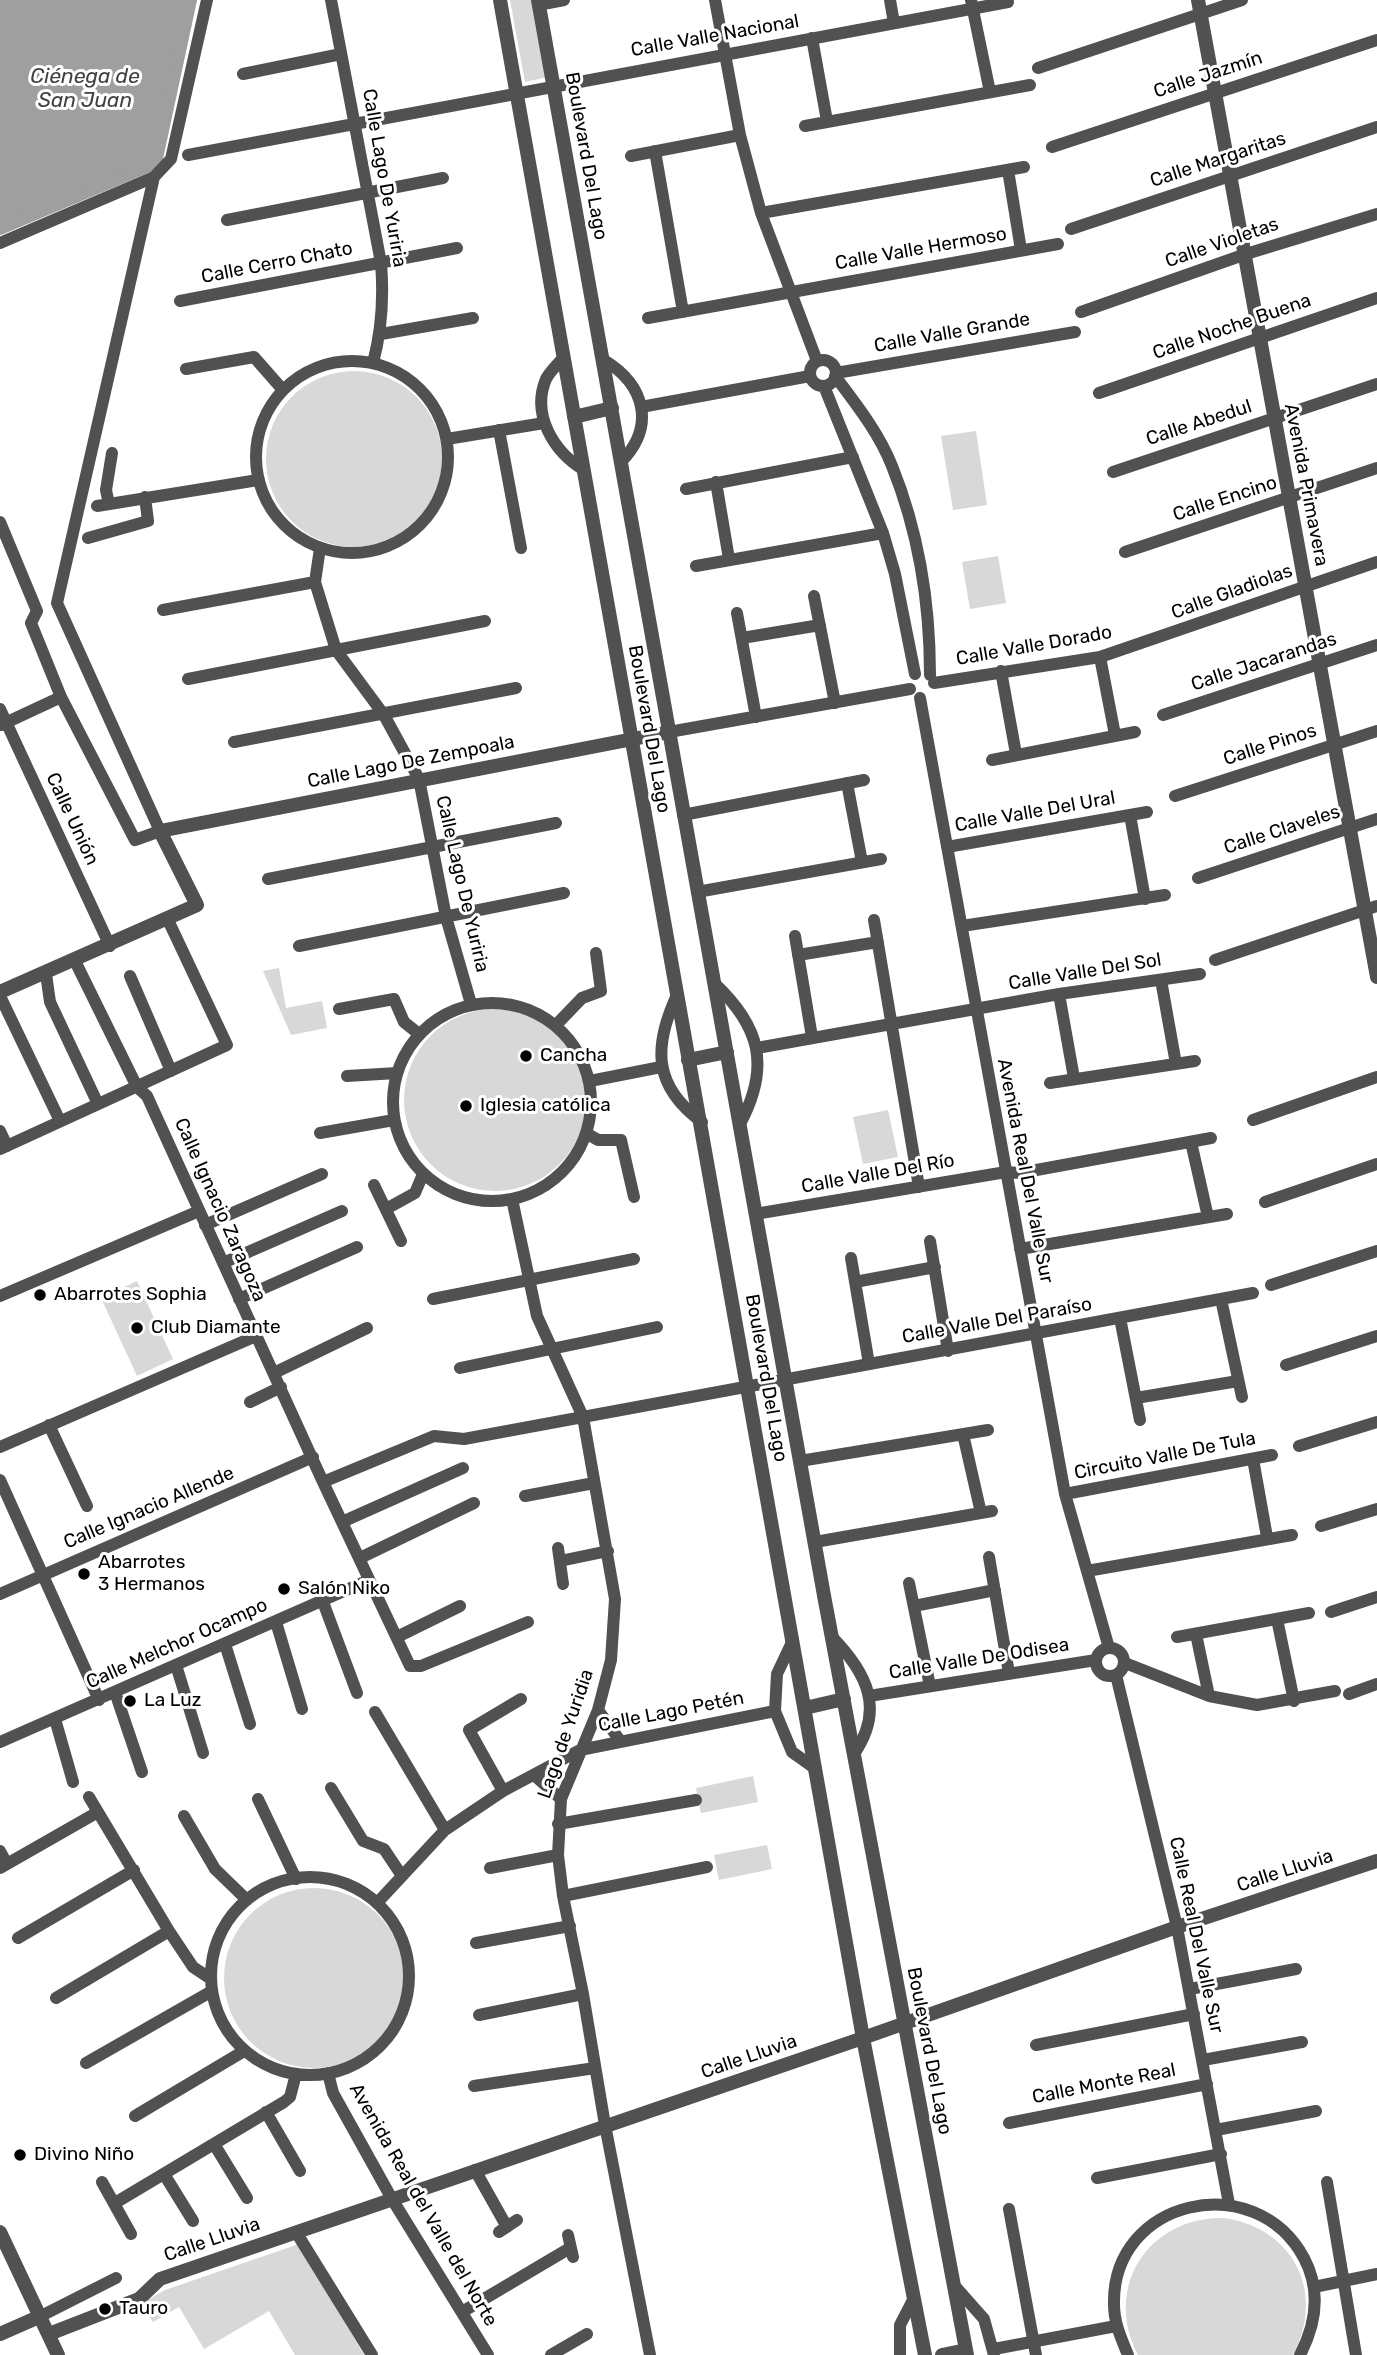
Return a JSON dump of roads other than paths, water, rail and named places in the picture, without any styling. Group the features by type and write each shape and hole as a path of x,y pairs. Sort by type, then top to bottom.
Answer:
{"street":[{"path":"0,243 155,177 171,159 207,0"},
{"name":"Calle Lago De Yuriria","path":"331,0 381,263 384,302 381,334 373,363"},
{"name":"Boulevard Del Lago","path":"500,0 688,1060 702,1122 863,2038 925,2355"},
{"path":"538,2 564,0"},
{"path":"715,0 740,135 761,213 817,361"},
{"path":"890,0 894,23"},
{"path":"1038,68 1199,7 1242,0"},
{"name":"Boulevard Del Lago","path":"538,2 832,1637 966,2352"},
{"name":"Calle Valle Nacional","path":"188,155 894,23 972,5 1008,2"},
{"path":"972,5 990,92"},
{"name":"Avenida Primavera","path":"1199,7 1352,827 1372,908 1377,977"},
{"path":"812,38 827,121"},
{"name":"Calle Jazmín","path":"1052,147 1377,40"},
{"path":"243,74 341,54"},
{"path":"805,126 1030,85"},
{"name":"Calle Margaritas","path":"1071,229 1377,127"},
{"path":"631,156 740,135"},
{"path":"654,151 682,312"},
{"path":"761,213 1024,167"},
{"path":"1008,170 1021,250"},
{"path":"60,1121 0,994 197,905 160,831 57,603 155,177"},
{"path":"227,220 443,178"},
{"name":"Calle Violetas","path":"1081,312 1246,254 1377,214"},
{"name":"Calle Valle Hermoso","path":"648,318 1058,244"},
{"name":"Calle Cerro Chato","path":"180,301 457,248"},
{"name":"Calle Noche Buena","path":"1099,393 1377,298"},
{"path":"381,334 473,318"},
{"name":"Calle Valle Grande","path":"836,375 1075,332"},
{"path":"187,369 254,357 283,390"},
{"path":"564,357 547,377 542,395 544,423 565,459 584,470"},
{"path":"604,360 628,377 640,407 638,441 621,463"},
{"path":"810,376 812,365 817,361 828,360 872,427 892,465 917,543 930,640 933,691 920,698 909,689"},
{"path":"349,361 373,363 394,371 421,390 440,417 447,439 448,464 443,488 432,511 415,530 394,544 370,552 345,553 320,548 287,529 269,507 258,480 256,461 259,432 271,405 283,390 302,375 325,365 349,361"},
{"path":"824,386 836,375"},
{"path":"640,407 810,376"},
{"path":"810,376 818,385 824,386"},
{"name":"Calle Abedul","path":"1113,472 1377,384"},
{"path":"824,386 883,533 895,574 915,674 909,689"},
{"path":"574,417 612,408"},
{"path":"447,439 544,423"},
{"path":"499,430 522,548"},
{"path":"112,453 103,505 258,480"},
{"path":"686,489 853,457"},
{"name":"Calle Encino","path":"1125,552 1377,468"},
{"path":"716,482 729,559"},
{"path":"88,538 148,521 145,497"},
{"path":"0,522 37,611"},
{"path":"696,566 883,533"},
{"name":"Calle Lago De Yuriria","path":"320,548 315,582 336,650 355,680 384,715 419,779 446,917 471,1004"},
{"name":"Calle Gladiolas","path":"1139,645 1377,562"},
{"path":"163,610 315,582"},
{"path":"814,596 835,703"},
{"path":"57,603 37,611 31,623 61,697 135,840 160,831"},
{"path":"737,613 756,717"},
{"path":"188,679 485,621"},
{"path":"742,638 820,625"},
{"name":"Calle Valle Dorado","path":"932,679 1100,657 1139,645"},
{"name":"Calle Jacarandas","path":"1163,715 1377,645"},
{"path":"1100,657 1115,735"},
{"path":"1001,671 1016,754"},
{"path":"915,674 932,679"},
{"path":"234,742 516,688"},
{"path":"670,732 909,689"},
{"path":"3,724 61,697"},
{"name":"Avenida Real Del Valle Sur","path":"920,698 1065,1494 1109,1648"},
{"name":"Calle Unión","path":"0,709 3,724 110,946"},
{"name":"Calle Pinos","path":"1175,796 1377,730"},
{"name":"Calle Lago De Zempoala","path":"160,831 670,732"},
{"path":"992,760 1135,732"},
{"path":"683,815 864,780"},
{"path":"847,783 862,862"},
{"name":"Calle Valle Del Ural","path":"947,847 1147,812"},
{"name":"Calle Valle Del Ural","path":"1130,815 1145,898"},
{"name":"Calle Claveles","path":"1198,878 1377,819"},
{"path":"268,879 556,824"},
{"path":"697,892 881,859"},
{"path":"299,946 564,893"},
{"path":"961,926 1165,895"},
{"path":"1215,960 1372,908"},
{"path":"0,1131 4,1147 227,1045 168,920"},
{"path":"874,920 919,1187"},
{"path":"795,936 812,1037"},
{"path":"798,955 878,942"},
{"path":"556,1024 582,998 601,991 596,953"},
{"name":"Calle Ignacio Zaragoza","path":"75,961 137,1087 147,1096 410,1666 415,1667 528,1622"},
{"path":"46,974 50,1002 98,1104"},
{"name":"Calle Valle Del Sol","path":"757,1048 1059,994 1200,974"},
{"path":"130,976 171,1071"},
{"path":"1161,981 1176,1064"},
{"path":"714,983 737,1005 757,1048 758,1073 753,1100 740,1124"},
{"path":"1059,994 1074,1078"},
{"path":"677,995 663,1025 661,1067 682,1108 702,1122"},
{"path":"339,1009 394,999 404,1022 419,1034"},
{"path":"493,1002 516,1005 556,1024 583,1060 590,1082 591,1116 586,1133 565,1169 532,1193 512,1199 488,1201 464,1197 442,1188 423,1174 404,1149 394,1120 392,1096 397,1073 419,1034 443,1015 471,1004 493,1002"},
{"path":"688,1060 727,1052"},
{"path":"1050,1083 1195,1061"},
{"path":"590,1082 661,1067"},
{"path":"347,1076 397,1073"},
{"path":"1253,1120 1377,1077"},
{"path":"320,1133 394,1120"},
{"path":"586,1133 598,1140 621,1140 634,1197"},
{"name":"Calle Valle Del Río","path":"755,1214 1006,1172 1020,1173 1211,1138"},
{"path":"1191,1142 1208,1217"},
{"path":"1265,1202 1377,1164"},
{"path":"205,1225 322,1174"},
{"path":"386,1209 415,1193 423,1174"},
{"path":"374,1185 401,1241"},
{"name":"Lago de Yuridia","path":"512,1199 527,1281 552,1350 583,1417 615,1599 615,1629 598,1710 561,1799 558,1855 563,1896 605,2125 650,2355"},
{"path":"0,1296 199,1211"},
{"path":"222,1263 342,1211"},
{"path":"1020,1249 1227,1214"},
{"path":"930,1241 948,1351"},
{"path":"239,1299 357,1247"},
{"path":"1271,1285 1377,1251"},
{"path":"851,1258 869,1364"},
{"path":"433,1299 634,1259"},
{"path":"855,1282 935,1267"},
{"name":"Calle Valle Del Paraíso","path":"323,1482 435,1436 464,1439 1253,1293"},
{"path":"1222,1299 1242,1397"},
{"path":"1120,1318 1140,1420"},
{"path":"460,1368 657,1327"},
{"path":"274,1373 367,1328"},
{"path":"0,1447 256,1336"},
{"path":"1286,1365 1377,1336"},
{"path":"1136,1398 1238,1381"},
{"path":"250,1402 281,1387"},
{"path":"1299,1447 1377,1422"},
{"path":"49,1425 87,1506"},
{"path":"800,1461 988,1430"},
{"path":"815,1542 986,1512 963,1434"},
{"name":"Circuito Valle De Tula","path":"1065,1494 1272,1455"},
{"name":"Calle Ignacio Allende","path":"0,1594 313,1457"},
{"path":"1253,1459 1267,1537"},
{"path":"342,1522 463,1468"},
{"path":"0,1480 99,1700"},
{"path":"525,1496 594,1483"},
{"path":"360,1558 474,1503"},
{"path":"1321,1526 1377,1509"},
{"path":"1087,1571 1267,1537 1292,1535"},
{"path":"563,1584 559,1554 608,1551"},
{"path":"989,1557 1009,1673"},
{"name":"Calle Melchor Ocampo","path":"0,1742 369,1580"},
{"path":"909,1583 930,1686"},
{"path":"914,1606 995,1590"},
{"path":"1331,1612 1377,1597"},
{"path":"323,1602 357,1693"},
{"path":"397,1637 460,1606"},
{"path":"1177,1637 1309,1613"},
{"path":"1277,1619 1294,1701"},
{"path":"276,1622 302,1709"},
{"path":"1196,1634 1209,1696"},
{"name":"Boulevard Del Lago","path":"832,1637 859,1670 869,1696 869,1720 865,1738 854,1754"},
{"path":"793,1640 777,1674 775,1711 792,1752 817,1769"},
{"path":"225,1644 250,1724"},
{"path":"1125,1663 1116,1675 1101,1674 1096,1660 1098,1654 1109,1648 1120,1652 1125,1663 1209,1696 1257,1705 1294,1701 1335,1691"},
{"name":"Calle Valle De Odisea","path":"869,1696 1096,1660"},
{"path":"176,1665 203,1753"},
{"name":"Calle Real Del Valle Sur","path":"1116,1675 1177,1927 1229,2204"},
{"path":"1349,1694 1377,1684"},
{"path":"116,1692 142,1772"},
{"path":"503,1791 469,1730 521,1699"},
{"path":"806,1708 844,1699"},
{"path":"598,1710 621,1742"},
{"name":"Calle Lago Petén","path":"377,1903 445,1829 503,1791 580,1750 775,1711"},
{"path":"376,1712 445,1829"},
{"path":"55,1719 73,1782"},
{"path":"534,1775 561,1799"},
{"path":"331,1788 363,1841 384,1849 402,1877"},
{"path":"89,1797 169,1931 193,1967 211,1985"},
{"path":"258,1799 296,1879"},
{"path":"558,1824 696,1800"},
{"path":"0,1852 4,1866 97,1812"},
{"path":"184,1815 215,1869 247,1900"},
{"path":"491,1868 558,1855"},
{"name":"Calle Lluvia","path":"49,2334 139,2298 160,2279 863,2038 1177,1927 1377,1861"},
{"path":"563,1896 707,1867"},
{"path":"18,1938 134,1870"},
{"path":"296,1879 339,1882 377,1903 393,1922 404,1944 409,1967 408,1992 401,2016 388,2037 371,2054 350,2067 328,2073 296,2074 277,2070 244,2051 222,2024 211,1985 212,1961 224,1927 247,1900 270,1886 296,1879"},
{"path":"476,1942 570,1926"},
{"path":"56,1998 169,1931"},
{"path":"1190,1989 1296,1969"},
{"path":"86,2063 211,1985"},
{"path":"480,2015 583,1994"},
{"path":"1036,2045 1194,2014"},
{"path":"1203,2060 1302,2042"},
{"path":"135,2116 244,2051"},
{"path":"474,2086 595,2068"},
{"name":"Avenida Real del Valle del Norte","path":"328,2073 333,2093 392,2199 488,2355"},
{"path":"115,2203 290,2097 296,2074"},
{"name":"Calle Monte Real","path":"1009,2123 1207,2084"},
{"path":"1216,2130 1315,2111"},
{"path":"266,2112 300,2171"},
{"path":"214,2144 247,2198"},
{"path":"1097,2178 1221,2154"},
{"path":"475,2170 508,2227"},
{"path":"164,2174 193,2221"},
{"path":"102,2182 131,2234"},
{"path":"1326,2182 1356,2355"},
{"path":"1128,2355 1116,2326 1114,2302 1117,2278 1126,2255 1140,2236 1159,2220 1181,2209 1205,2204 1229,2204 1268,2218 1285,2232 1308,2266 1314,2287 1315,2312 1309,2337 1300,2355"},
{"path":"1009,2209 1036,2355"},
{"path":"0,2232 58,2355"},
{"path":"296,2232 372,2355"},
{"path":"462,2312 571,2247"},
{"path":"1314,2287 1377,2274"},
{"path":"0,2334 116,2278"},
{"path":"953,2284 984,2319 994,2352 1034,2341 1116,2326"},
{"path":"900,2355 900,2325 914,2298"},
{"path":"551,2355 587,2334"},
{"path":"942,2355 966,2352"}],"water":[{"name":"Ciénega de San Juan","path":"0,0 191,0 156,163 0,227"}],"waterway":[{"path":"0,229 156,163 191,0"}],"place":[{"name":"Cancha","path":"526,1056"},
{"name":"Iglesia católica","path":"466,1106"},
{"name":"Abarrotes Sophia","path":"40,1295"},
{"name":"Club Diamante","path":"137,1328"},
{"name":"Abarrotes 3 Hermanos","path":"84,1574"},
{"name":"Salón Niko","path":"284,1589"},
{"name":"La Luz","path":"130,1701"},
{"name":"Divino Niño","path":"20,2155"},
{"name":"Tauro","path":"105,2309"}]}
